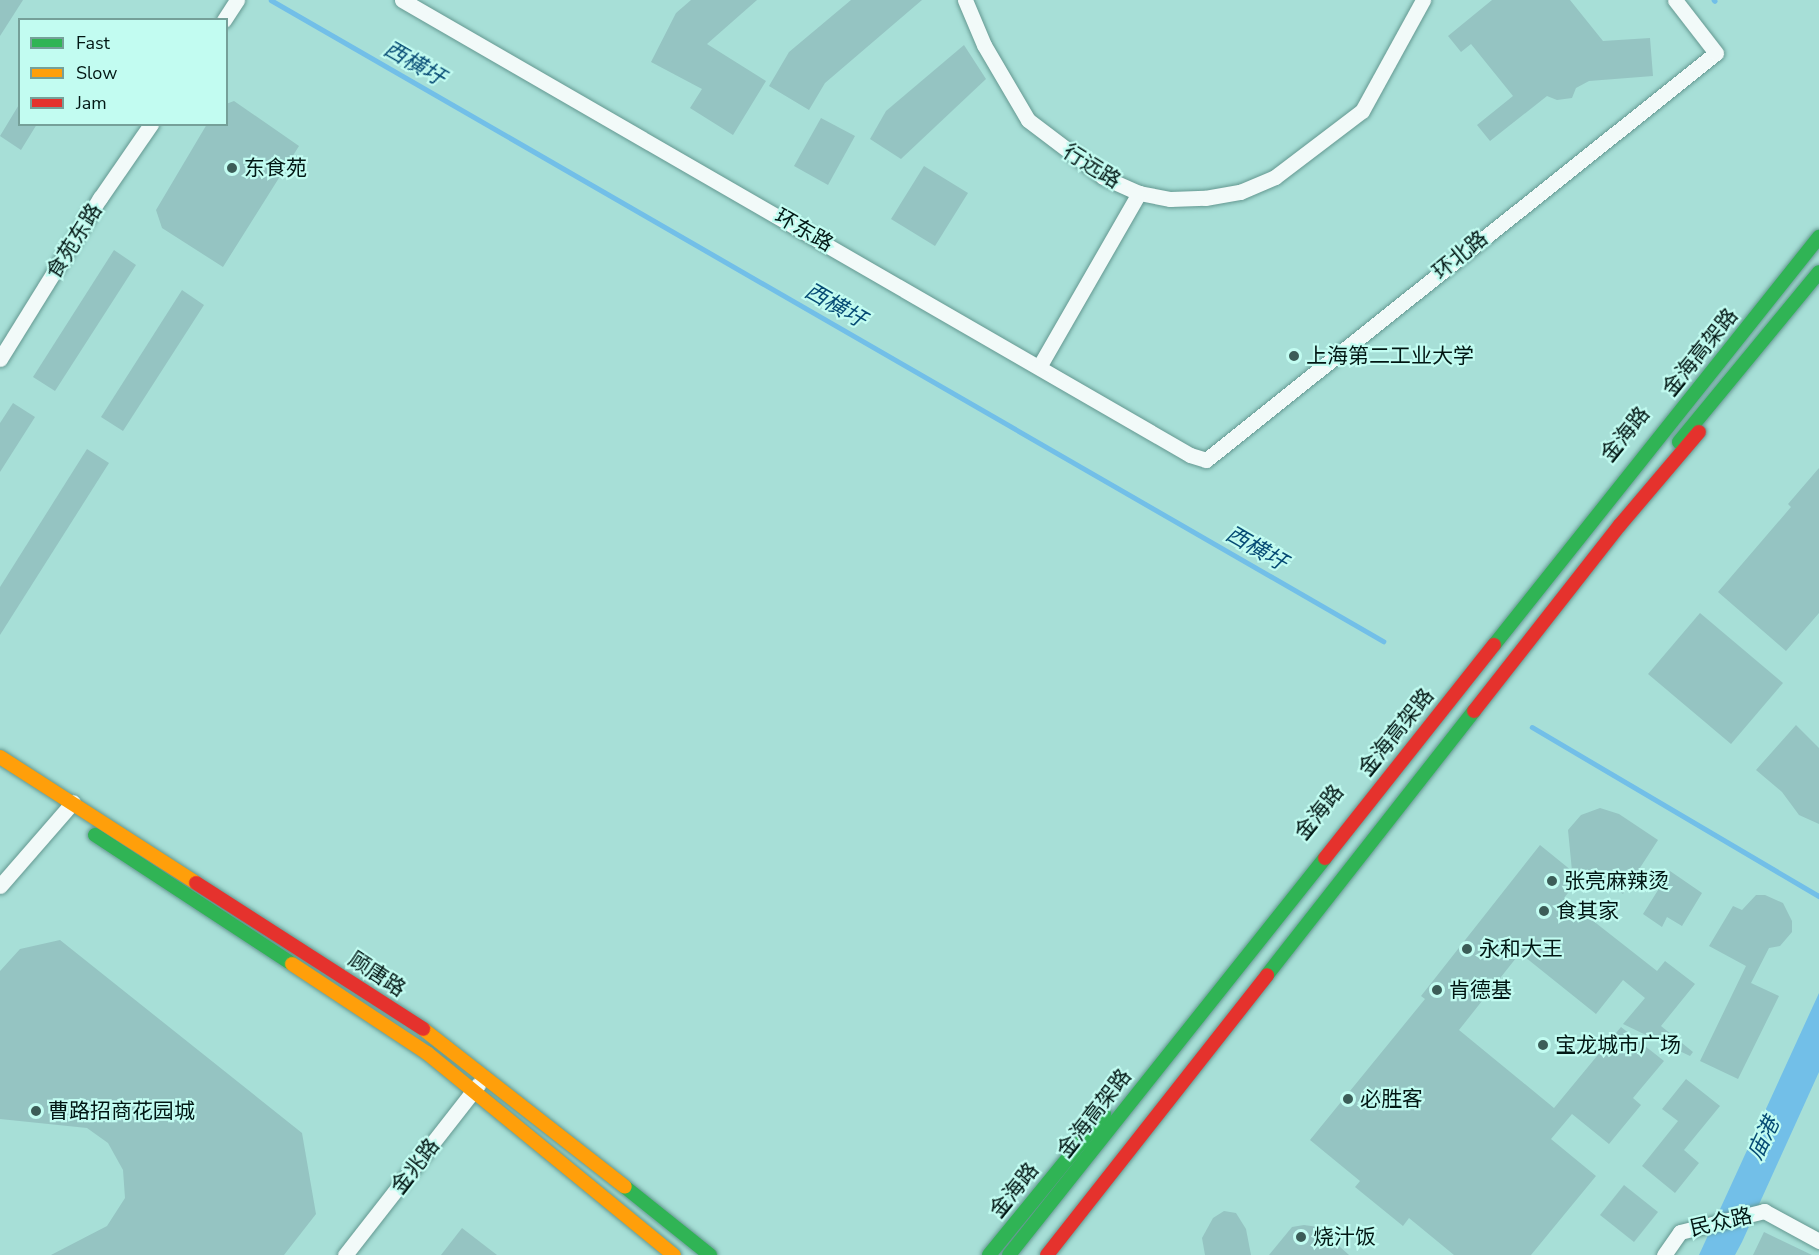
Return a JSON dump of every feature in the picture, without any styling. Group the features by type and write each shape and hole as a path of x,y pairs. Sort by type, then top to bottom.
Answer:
{"main road":[{"name":"金海路","path":"988,1255 1819,227"},
{"name":"金海高架路","path":"1009,1255 1819,237"},
{"name":"金海高架路","path":"1031,1255 1599,536 1819,272"},
{"path":"1047,1255 1620,525 1761,360 1819,285"},
{"name":"顾唐路","path":"0,757 69,809 427,1053 674,1255"},
{"name":"顾唐路","path":"0,775 69,809 433,1035 710,1255"}],"street":[{"path":"225,18 237,0"},
{"name":"环东路","path":"402,0 1190,455 1206,460"},
{"name":"行远路","path":"965,0 984,45 1028,120 1103,177 1139,193 1205,198 1240,192 1275,177 1362,111 1423,0"},
{"name":"环北路","path":"1206,460 1716,53 1675,0"},
{"name":"食苑东路","path":"0,359 100,198 150,126"},
{"path":"1039,367 1139,193"},
{"path":"0,886 69,809"},
{"name":"金兆路","path":"345,1255 485,1075"},
{"name":"民众路","path":"1664,1255 1680,1232 1764,1211 1819,1241"}],"water":[{"name":"庙港","path":"1819,993 1819,1072 1742,1242 1735,1255 1699,1255"}],"building":[{"path":"0,0 23,0 0,36"},
{"path":"691,0 757,0 707,44 766,81 733,135 690,108 702,89 651,62 676,13"},
{"path":"851,0 922,0 825,83 809,110 769,86 789,52"},
{"path":"1492,0 1570,0 1603,41 1650,38 1653,76 1589,81 1576,88 1572,98 1557,100 1547,96 1490,141 1477,125 1513,96 1471,44 1461,52 1448,36"},
{"path":"964,45 986,79 901,159 870,139 886,111"},
{"name":"东食苑","path":"234,101 299,146 223,267 162,228 156,210 206,126 228,126 228,103"},
{"path":"18,106 18,126 36,126 21,150 0,136"},
{"path":"821,118 855,136 828,185 794,166"},
{"path":"924,166 968,193 935,246 891,219"},
{"path":"114,250 136,265 55,391 33,377"},
{"path":"182,290 204,305 123,431 101,417"},
{"path":"13,403 35,417 0,472 0,423"},
{"path":"87,449 109,463 0,635 0,587"},
{"path":"1819,468 1819,613 1786,651 1718,592 1791,507 1788,504"},
{"path":"1700,613 1783,683 1731,744 1648,674"},
{"path":"1796,725 1819,748 1819,824 1799,815 1782,792 1756,770"},
{"path":"1600,808 1619,814 1658,840 1623,894 1587,869 1564,898 1657,971 1665,961 1695,984 1661,1026 1693,1052 1690,1056 1623,1024 1645,998 1623,980 1596,1014 1520,953 1459,1030 1554,1108 1621,1027 1664,1061 1633,1098 1641,1105 1609,1144 1572,1114 1551,1139 1596,1176 1531,1255 1454,1255 1409,1218 1403,1226 1355,1187 1360,1181 1310,1140 1425,999 1421,996 1540,845 1572,871 1568,830 1581,815"},
{"path":"1670,871 1702,893 1682,926 1667,917 1662,927 1643,914"},
{"path":"1756,895 1765,895 1783,903 1792,921 1792,932 1780,946 1769,948 1751,983 1779,996 1738,1079 1700,1061 1746,966 1709,946 1733,906 1742,910"},
{"path":"60,940 302,1133 316,1214 284,1255 51,1255 107,1226 125,1198 123,1170 108,1143 87,1128 0,1119 0,971 20,949"},
{"path":"1686,1079 1720,1106 1684,1150 1699,1163 1675,1193 1642,1166 1678,1121 1662,1109"},
{"path":"1624,1185 1658,1212 1634,1242 1600,1215"},
{"path":"1224,1211 1236,1213 1246,1229 1251,1255 1205,1255 1202,1238 1213,1218"},
{"path":"1304,1225 1318,1227 1349,1255 1269,1255 1292,1227"},
{"path":"462,1228 497,1255 441,1255"},
{"path":"1764,1232 1812,1255 1753,1255"}],"waterway":[{"name":"西横圩","path":"271,0 1383,641"},
{"path":"1532,727 1819,896"}],"traffic: fast":[{"path":"1494,645 1819,237"},
{"path":"1679,442 1819,272"},
{"path":"1267,975 1474,711"},
{"path":"95,835 292,964"},
{"path":"1009,1255 1325,858"},
{"path":"989,1255 1104,1114"},
{"path":"625,1187 710,1255"}],"traffic: slow":[{"path":"0,757 196,883"},
{"path":"292,964 427,1053 674,1255"},
{"path":"423,1029 625,1187"}],"traffic: jam":[{"path":"1474,711 1620,525 1699,432"},
{"path":"1325,858 1494,645"},
{"path":"196,883 423,1029"},
{"path":"1047,1255 1267,975"}],"place":[{"name":"东食苑","path":"232,168"},
{"name":"上海第二工业大学","path":"1294,356"},
{"name":"张亮麻辣烫","path":"1552,881"},
{"name":"食其家","path":"1544,911"},
{"name":"永和大王","path":"1467,949"},
{"name":"肯德基","path":"1437,990"},
{"name":"宝龙城市广场","path":"1543,1045"},
{"name":"必胜客","path":"1348,1099"},
{"name":"曹路招商花园城","path":"36,1111"},
{"name":"烧汁饭","path":"1301,1237"}]}
